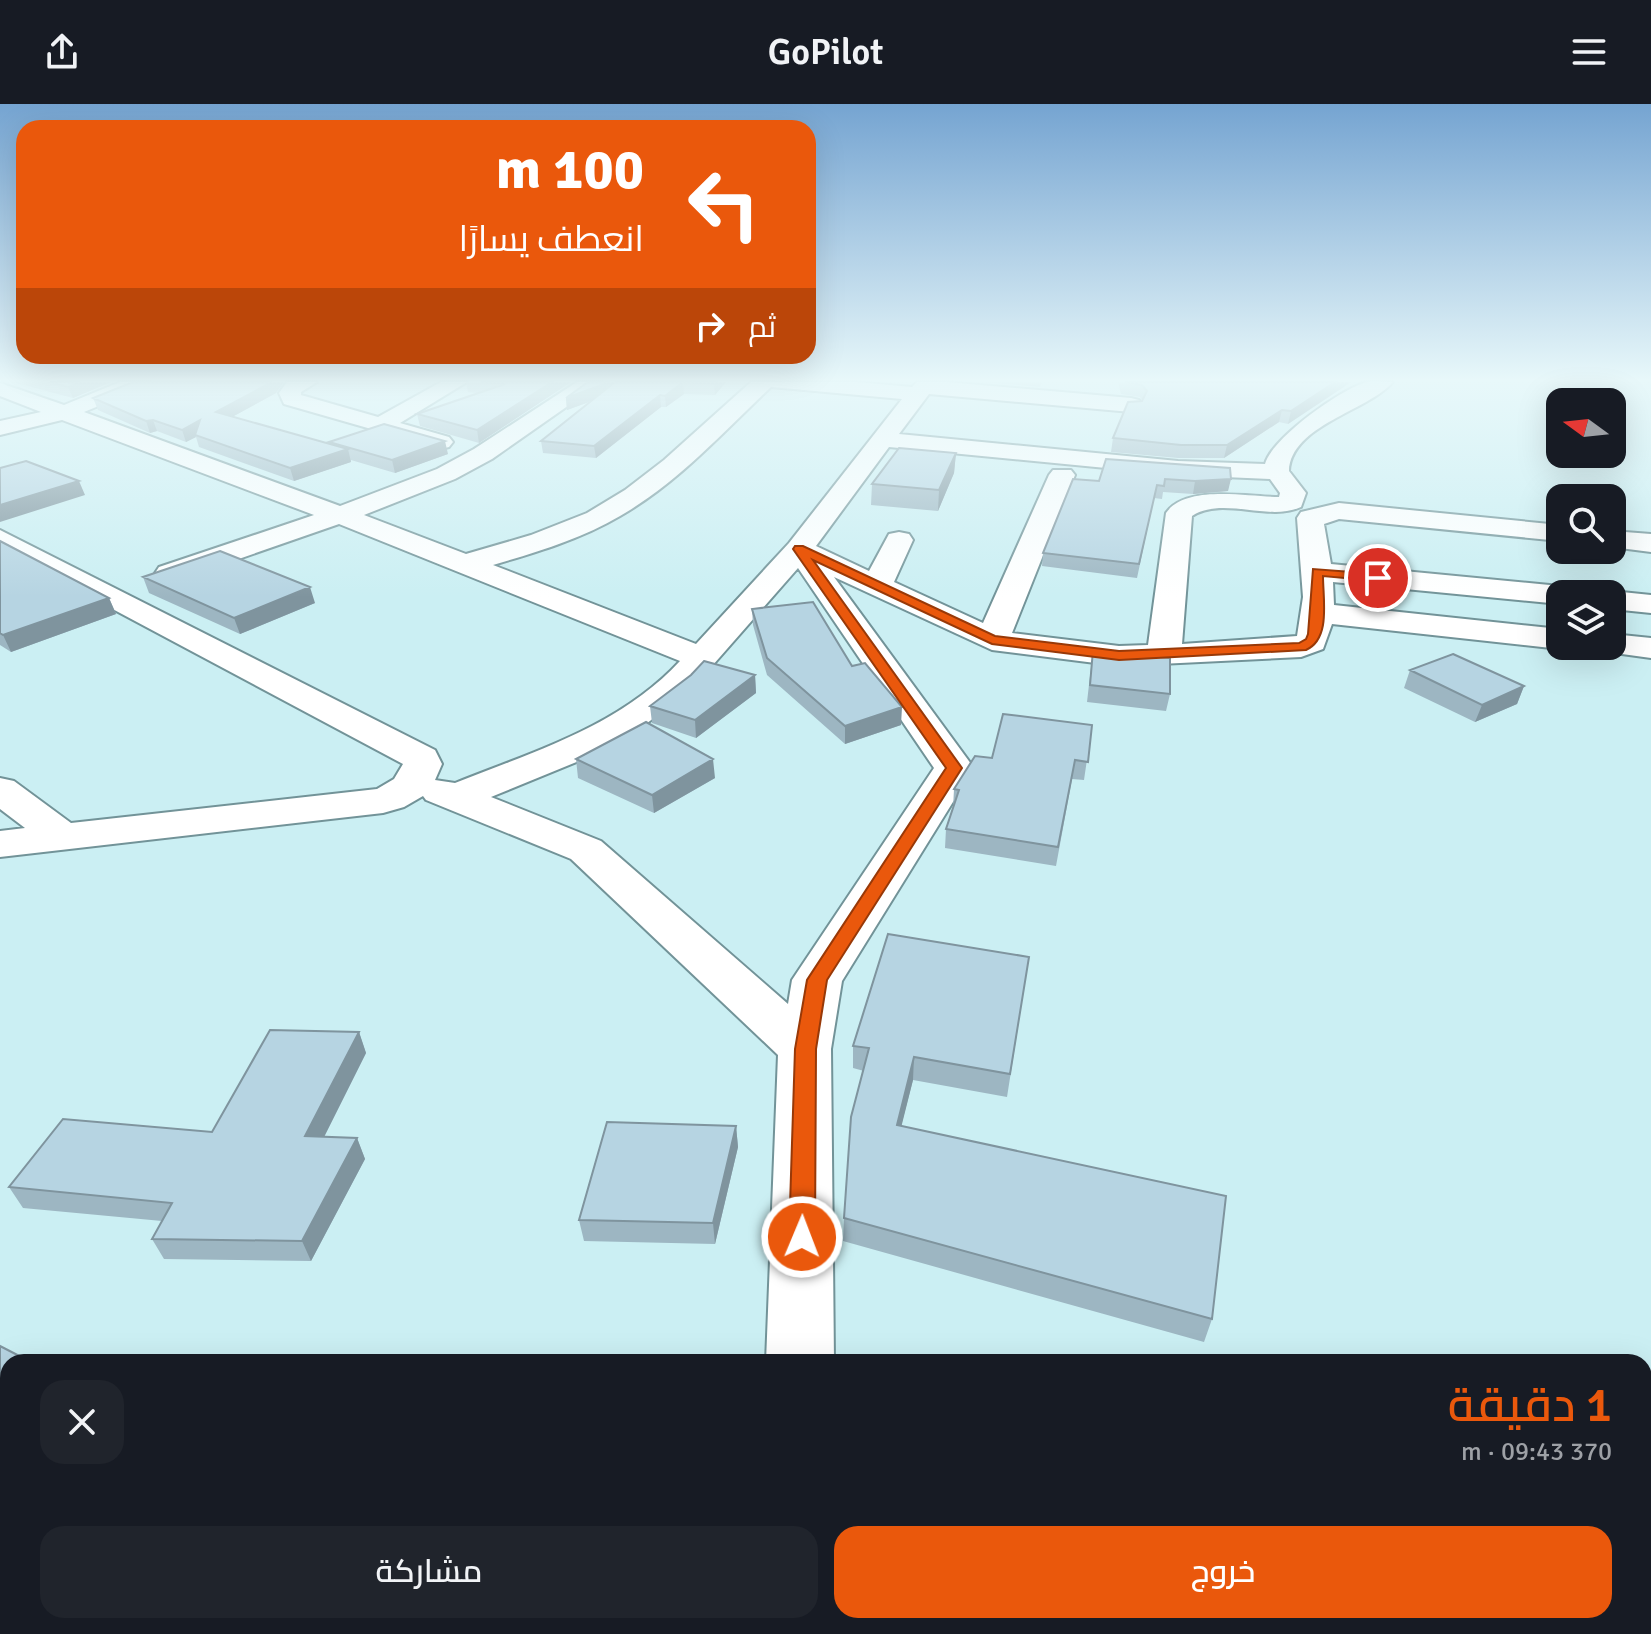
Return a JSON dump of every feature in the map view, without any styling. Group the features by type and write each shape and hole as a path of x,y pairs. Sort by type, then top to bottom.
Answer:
{"street":[{"path":"173,453 340,515 703,658"},
{"path":"464,564 557,535 613,509 644,489 684,453"},
{"path":"0,844 371,803 435,789 605,737 679,683 703,658 799,549 871,453"},
{"path":"982,453 1070,466 1277,472"},
{"path":"992,640 1070,466 1082,453"},
{"path":"1164,655 1179,513 1185,506 1199,502 1283,505 1292,501 1293,493 1277,472 1280,453"},
{"path":"131,586 340,515 440,477 483,454"},
{"path":"799,549 992,640 1119,656 1164,655 1301,647 1311,642 1317,613 1317,572 1309,528 1311,518 1320,514 1339,511 1546,532"},
{"path":"0,538 131,586 421,758 422,769 435,789 586,850 805,1049"},
{"path":"878,584 899,540"},
{"path":"1626,540 1651,543"},
{"path":"799,549 954,768 817,980 805,1049 800,1354"},
{"path":"1317,572 1546,594"},
{"path":"1626,601 1651,604"},
{"path":"1317,613 1546,638"},
{"path":"1626,645 1651,648"},
{"path":"0,790 64,838"}],"building":[{"path":"248,453 335,453 290,468"},
{"path":"369,453 410,453 392,460"},
{"path":"895,453 956,453 939,490 872,484"},
{"path":"1106,459 1230,468 1231,479 1165,479 1164,486 1157,485 1139,564 1043,553 1073,479 1099,481"},
{"path":"26,461 79,481 0,505 0,468"},
{"path":"0,541 109,598 3,635 0,633"},
{"path":"220,551 310,587 234,618 143,577"},
{"path":"813,602 852,666 865,663 902,707 845,726 767,658 752,609"},
{"path":"1093,650 1170,658 1170,694 1090,685"},
{"path":"1453,654 1524,686 1482,705 1410,670"},
{"path":"704,661 755,675 695,720 650,706 691,675"},
{"path":"1003,714 1092,725 1088,762 1075,760 1058,847 946,829 959,790 954,789 975,756 992,758"},
{"path":"646,722 713,759 652,795 576,759"},
{"path":"888,934 1029,957 1010,1074 914,1057 897,1125 1226,1196 1212,1319 844,1218 851,1117 869,1048 853,1046"},
{"path":"270,1030 359,1032 305,1136 357,1138 302,1241 152,1239 172,1203 9,1187 63,1119 212,1132"},
{"path":"607,1122 736,1126 713,1223 579,1220"},
{"path":"0,1346 16,1354 0,1354"}],"route":[{"path":"802,1237 805,1049 817,980 954,768 799,549 992,640 1119,656 1301,647 1311,642 1315,634 1317,572 1378,578"}]}
